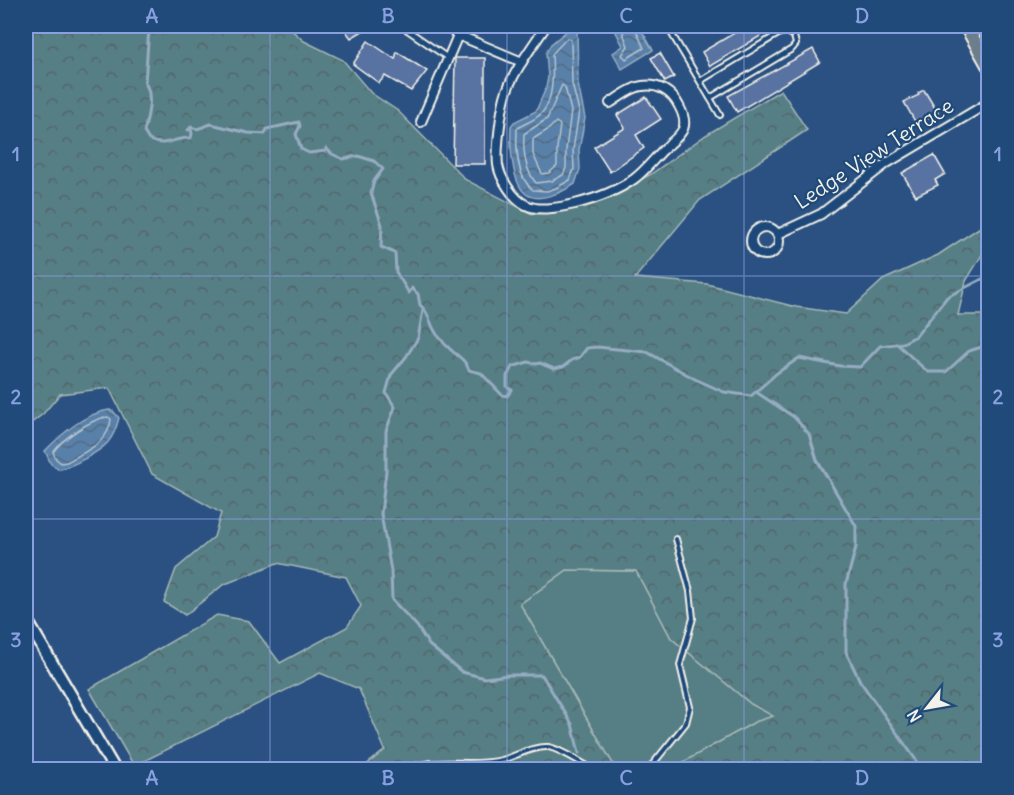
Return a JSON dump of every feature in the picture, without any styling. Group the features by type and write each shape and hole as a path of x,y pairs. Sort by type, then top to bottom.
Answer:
{"main road":[{"path":"966,26 988,65"}],"street":[{"path":"446,26 458,35 522,62"},
{"path":"546,26 522,62 505,94 498,164 501,177 525,205 542,208 568,206 620,187 645,170 664,149 680,136 683,129 685,116 676,100 670,92 659,88 641,86 610,103"},
{"path":"421,122 458,35"},
{"name":"Ledge View Terrace","path":"778,234 821,214 887,163 988,103"},
{"path":"26,620 115,770"}],"lane":[{"path":"409,26 406,29 448,58"},
{"path":"668,26 720,115"},
{"path":"829,26 831,28 835,26"},
{"path":"700,81 780,33 787,32 794,36 796,44 792,49 710,98"},
{"path":"648,770 686,723 690,707 681,665 693,618 690,591 676,540"},
{"path":"406,770 417,764 477,764 502,760 548,747 594,770"}],"green space":[{"path":"26,26 287,26 304,41 343,60 371,93 398,111 466,180 532,214 548,213 609,197 651,174 706,135 781,90 807,130 700,200 635,278 707,284 796,307 846,314 883,280 938,255 988,222 988,245 966,281 958,315 984,315 988,318 988,769 671,769 755,722 773,716 751,704 671,638 636,571 567,570 520,604 616,769 361,769 385,750 359,689 320,673 134,766 89,689 217,615 249,621 280,663 347,627 361,606 346,577 277,563 223,585 185,615 164,602 176,569 214,537 221,513 152,474 109,388 60,394 43,414 26,427"},
{"path":"567,570 636,571 671,638 751,704 774,716 755,722 671,769 616,769 520,604"}],"water":[{"path":"573,26 577,27 578,84 585,118 579,150 580,169 575,184 570,187 544,197 531,197 521,188 514,172 511,126 514,122 536,111 548,77 546,53 551,44"},
{"path":"622,26 639,26 653,50 622,69 613,53 623,46 615,30"},
{"path":"109,410 119,418 111,438 104,447 67,467 59,469 51,464 45,451 74,425 92,415"}],"building":[{"path":"342,26 371,26 351,38"},
{"path":"746,26 777,26 710,66 702,52"},
{"path":"368,41 395,59 397,52 427,71 411,91 385,76 379,83 353,64"},
{"path":"813,49 820,62 737,112 728,96"},
{"path":"660,53 674,77 665,82 651,58"},
{"path":"455,58 485,58 485,164 453,164"},
{"path":"924,90 938,113 917,125 904,102"},
{"path":"646,97 661,119 636,135 644,148 610,172 594,147 625,128 617,115"},
{"path":"934,155 945,174 935,180 938,185 916,196 902,173"}],"waterway":[{"path":"144,26 149,28 145,83 149,100 144,132 149,140 165,143 191,138 191,129 188,130 191,127 197,129 211,124 248,133 265,134 267,129 299,122 300,126 296,134 301,149 309,153 326,151 326,148 343,159 358,156 374,161 383,169 374,181 371,193 382,225 381,247 395,253 396,272 409,293 412,288 418,294 420,305 439,337 469,370 481,373 502,395 507,396 512,390 507,387 507,376 512,367 528,362 540,363 554,369 563,367 580,357 587,348 597,347 647,352 695,379 724,392 751,396 777,373 799,358 840,366 860,367 880,346 903,343 916,336 947,297 988,276"},
{"path":"423,310 418,338 391,375 386,393 395,407 386,431 386,471 381,514 391,571 392,600 417,626 429,645 462,672 485,678 542,675 572,724 579,753"},
{"path":"897,344 928,372 946,372 969,351 988,345"},
{"path":"756,392 794,417 809,434 817,460 856,526 856,547 846,584 846,652 860,681 916,760 918,770"}]}
